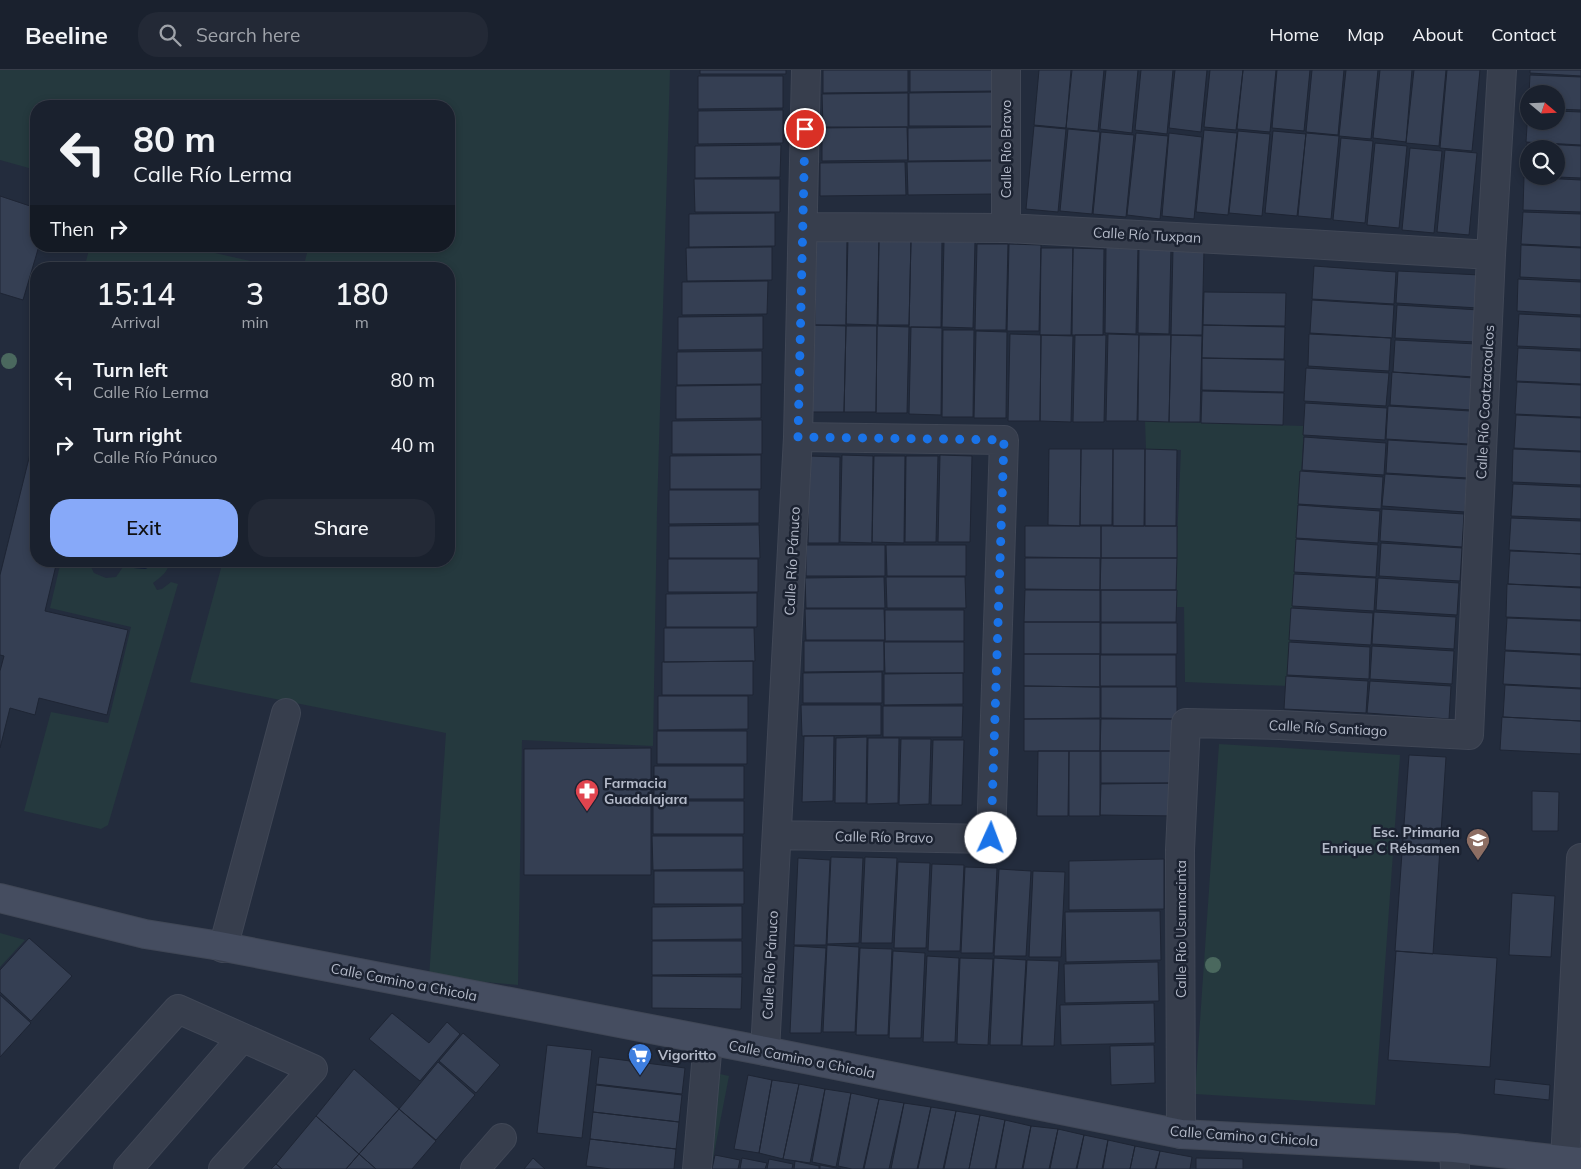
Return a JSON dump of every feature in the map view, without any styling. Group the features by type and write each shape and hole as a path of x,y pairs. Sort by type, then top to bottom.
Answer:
{"street":[{"name":"Calle Río Pánuco","path":"765,1051 798,437 806,70"},
{"name":"Calle Río Bravo","path":"1006,70 1006,228"},
{"name":"Calle Río Coatzacoalcos","path":"1469,735 1491,255 1502,70"},
{"name":"Calle Río Tuxpan","path":"803,227 1006,228 1491,255"},
{"name":"Calle Río Bravo","path":"777,834 991,838 1004,440 798,437"},
{"path":"223,948 286,713"},
{"name":"Calle Río Santiago","path":"1186,723 1280,725 1469,735"},
{"name":"Calle Río Usumacinta","path":"1181,1134 1180,850 1186,723"},
{"path":"1573,1161 1581,858"},
{"name":"Calle Camino a Chicola","path":"0,898 144,934 765,1051 1181,1134 1454,1159 1573,1161"},
{"path":"34,1169 178,1009 313,1069 223,1169"},
{"path":"128,1169 242,1038"},
{"path":"697,1169 708,1041"},
{"path":"475,1169 502,1138"}],"green space":[{"path":"0,70 670,70 657,511 653,746 522,740 518,985 429,977 446,733 190,682 221,567 455,567 455,262 305,262 307,252 455,252 455,100 30,100 30,168 0,160"},
{"path":"88,252 210,252 254,262 86,262"},
{"path":"1145,421 1304,426 1288,686 1185,682 1184,607 1174,607 1181,450 1146,449"},
{"path":"60,567 91,567 94,573 106,578 116,577 123,567 145,569 150,567 168,567 153,583 157,590 162,589 171,582 178,584 108,825 101,829 24,811 51,712 108,723 131,627 50,608"},
{"path":"1219,744 1400,755 1375,1105 1195,1094"},
{"path":"0,933 25,940 0,967"},
{"path":"720,1074 729,1076 711,1169 705,1169"}],"water":[{"path":"123,567 150,567 145,569"}],"building":[{"path":"700,70 786,70 786,74 700,74"},
{"path":"823,70 908,70 908,92 823,93"},
{"path":"910,70 995,70 995,91 910,92"},
{"path":"1039,70 1072,70 1066,128 1034,125"},
{"path":"1071,70 1104,70 1098,131 1066,128"},
{"path":"1106,70 1138,70 1132,133 1100,129"},
{"path":"1141,70 1173,70 1167,134 1135,130"},
{"path":"1175,70 1207,70 1201,132 1169,128"},
{"path":"1210,70 1243,70 1236,130 1204,127"},
{"path":"1243,70 1276,70 1270,132 1237,129"},
{"path":"1277,70 1310,70 1304,131 1272,128"},
{"path":"1312,70 1344,70 1338,135 1306,132"},
{"path":"1346,70 1378,70 1371,139 1339,136"},
{"path":"1380,70 1412,70 1406,142 1373,138"},
{"path":"1414,70 1446,70 1439,146 1406,143"},
{"path":"1447,70 1480,70 1472,151 1440,148"},
{"path":"1530,70 1581,70 1581,76 1530,73"},
{"path":"1530,75 1581,77 1581,110 1565,109 1565,85 1529,85"},
{"path":"698,76 783,76 783,108 698,109"},
{"path":"994,92 994,126 909,126 909,93"},
{"path":"908,93 908,127 823,127 822,94"},
{"path":"783,110 783,143 698,144 698,111"},
{"path":"1565,111 1581,112 1581,145 1565,144 1565,140 1526,140 1527,130 1565,130"},
{"path":"1034,126 1066,129 1058,212 1026,209"},
{"path":"907,127 908,160 822,161 822,128"},
{"path":"994,127 994,160 908,161 908,128"},
{"path":"1068,129 1100,132 1092,214 1060,211"},
{"path":"1204,130 1237,133 1228,215 1196,212"},
{"path":"1238,131 1270,134 1262,216 1229,213"},
{"path":"1273,131 1306,134 1297,216 1265,213"},
{"path":"1101,132 1134,135 1126,217 1093,214"},
{"path":"1136,133 1168,136 1160,219 1127,215"},
{"path":"1169,133 1202,137 1194,219 1162,216"},
{"path":"1306,133 1339,136 1331,219 1298,216"},
{"path":"1341,138 1373,141 1365,223 1333,220"},
{"path":"1375,143 1407,146 1399,228 1367,225"},
{"path":"781,145 780,177 695,178 695,146"},
{"path":"1565,145 1581,146 1581,178 1565,177"},
{"path":"1410,148 1442,151 1434,233 1402,230"},
{"path":"1445,150 1477,153 1469,235 1437,232"},
{"path":"993,161 993,194 908,195 907,162"},
{"path":"905,162 906,195 820,196 820,163"},
{"path":"694,179 780,179 780,212 695,212"},
{"path":"1565,179 1581,180 1581,212 1523,210 1524,185 1565,185"},
{"path":"0,196 30,206 30,252 37,252 34,262 30,262 30,276 23,300 0,293"},
{"path":"1523,212 1581,214 1581,247 1521,244"},
{"path":"775,213 775,246 689,247 689,214"},
{"path":"816,238 847,238 846,325 815,325"},
{"path":"848,238 879,238 877,325 846,324"},
{"path":"879,238 911,239 909,325 878,325"},
{"path":"911,241 942,241 941,327 909,327"},
{"path":"944,241 975,242 973,328 942,327"},
{"path":"977,244 1008,244 1006,330 975,330"},
{"path":"1009,244 1041,245 1039,331 1007,331"},
{"path":"1521,245 1581,248 1581,280 1520,277"},
{"path":"772,247 772,280 687,281 686,248"},
{"path":"1106,247 1138,247 1136,334 1105,333"},
{"path":"1139,247 1171,248 1169,334 1138,333"},
{"path":"1041,248 1073,248 1071,335 1040,335"},
{"path":"1073,248 1104,249 1103,335 1072,335"},
{"path":"1173,249 1204,249 1202,335 1171,335"},
{"path":"1314,266 1396,272 1394,304 1312,299"},
{"path":"1398,271 1480,275 1478,308 1396,303"},
{"path":"1518,279 1581,282 1581,315 1517,311"},
{"path":"768,281 767,314 682,315 682,282"},
{"path":"1204,292 1286,293 1285,326 1203,325"},
{"path":"1312,300 1394,305 1392,338 1310,333"},
{"path":"1397,305 1479,310 1476,342 1395,338"},
{"path":"1519,314 1581,317 1581,349 1517,346"},
{"path":"763,316 763,349 678,350 678,317"},
{"path":"814,325 846,326 844,412 812,412"},
{"path":"1203,325 1285,327 1284,359 1202,358"},
{"path":"846,326 877,326 876,412 844,412"},
{"path":"877,326 909,327 907,413 876,413"},
{"path":"911,327 942,328 941,415 909,414"},
{"path":"943,330 974,330 973,417 942,417"},
{"path":"976,331 1007,332 1006,418 974,418"},
{"path":"1010,334 1041,335 1040,421 1008,421"},
{"path":"1108,334 1139,335 1137,421 1106,421"},
{"path":"1309,334 1391,338 1389,371 1308,366"},
{"path":"1041,335 1073,336 1071,422 1040,421"},
{"path":"1075,335 1106,335 1104,422 1073,422"},
{"path":"1139,335 1171,335 1169,422 1138,421"},
{"path":"1171,335 1202,336 1200,422 1169,422"},
{"path":"1395,340 1477,344 1475,377 1393,372"},
{"path":"1518,348 1581,351 1581,384 1516,381"},
{"path":"762,351 762,384 677,385 677,352"},
{"path":"1202,358 1285,360 1284,392 1202,390"},
{"path":"1306,368 1389,373 1386,406 1304,401"},
{"path":"1392,372 1473,378 1472,410 1390,405"},
{"path":"1517,382 1581,385 1581,417 1515,414"},
{"path":"761,385 761,418 676,419 676,386"},
{"path":"1202,391 1284,393 1283,425 1201,423"},
{"path":"1305,403 1387,408 1385,440 1303,435"},
{"path":"1388,406 1470,411 1468,444 1386,439"},
{"path":"1516,415 1581,418 1581,451 1514,448"},
{"path":"762,420 762,454 672,454 672,421"},
{"path":"1304,437 1386,443 1384,475 1302,470"},
{"path":"1388,440 1470,445 1468,478 1386,473"},
{"path":"1049,449 1081,449 1080,526 1048,525"},
{"path":"1081,449 1113,449 1112,525 1080,525"},
{"path":"1113,449 1145,449 1144,526 1113,526"},
{"path":"1145,449 1177,450 1176,526 1145,526"},
{"path":"1513,449 1581,452 1581,485 1512,482"},
{"path":"30,454 30,567 56,567 45,611 128,630 107,715 39,698 35,715 10,708 0,748 0,671 4,656 0,655 0,575"},
{"path":"761,455 761,489 670,489 670,456"},
{"path":"842,455 873,456 872,543 840,542"},
{"path":"940,455 972,456 970,542 938,542"},
{"path":"809,456 840,457 839,543 808,543"},
{"path":"874,456 905,456 904,543 872,542"},
{"path":"906,456 938,456 936,542 905,542"},
{"path":"1300,471 1383,477 1381,509 1298,504"},
{"path":"1385,474 1467,479 1465,512 1382,506"},
{"path":"1513,484 1581,487 1581,519 1511,516"},
{"path":"669,490 759,490 759,523 669,524"},
{"path":"1298,505 1380,511 1378,543 1296,538"},
{"path":"1382,509 1464,514 1462,547 1380,541"},
{"path":"1511,518 1581,521 1581,554 1509,550"},
{"path":"759,525 760,558 669,558 669,526"},
{"path":"1025,526 1101,526 1101,558 1025,557"},
{"path":"1101,526 1177,526 1177,558 1101,558"},
{"path":"1296,539 1378,545 1376,577 1294,572"},
{"path":"1381,543 1462,548 1460,581 1379,576"},
{"path":"806,545 885,545 885,576 806,576"},
{"path":"886,545 966,545 966,576 887,576"},
{"path":"1510,551 1581,554 1581,587 1508,584"},
{"path":"1025,558 1100,558 1100,590 1025,589"},
{"path":"1101,558 1177,558 1176,590 1100,590"},
{"path":"668,559 758,559 758,592 668,592"},
{"path":"1294,574 1376,578 1374,611 1292,606"},
{"path":"884,577 885,608 806,608 805,578"},
{"path":"886,577 965,577 966,608 887,608"},
{"path":"1378,578 1459,583 1457,615 1376,610"},
{"path":"1507,584 1581,588 1581,620 1506,617"},
{"path":"1025,590 1100,590 1100,622 1024,622"},
{"path":"1101,590 1177,590 1176,622 1101,622"},
{"path":"757,593 757,627 666,627 666,594"},
{"path":"1291,608 1373,613 1371,645 1289,640"},
{"path":"805,609 884,609 885,640 806,640"},
{"path":"885,610 964,610 964,641 885,641"},
{"path":"1374,612 1456,617 1454,649 1372,644"},
{"path":"1507,618 1581,621 1581,654 1505,650"},
{"path":"1024,622 1100,622 1100,654 1024,654"},
{"path":"1101,623 1177,623 1177,654 1101,654"},
{"path":"664,628 754,628 755,661 664,662"},
{"path":"804,641 884,641 884,671 804,672"},
{"path":"884,642 964,642 964,673 885,673"},
{"path":"1289,642 1370,647 1369,679 1287,675"},
{"path":"1372,646 1454,651 1452,684 1370,679"},
{"path":"1505,651 1581,655 1581,688 1503,684"},
{"path":"1024,654 1100,654 1100,687 1024,686"},
{"path":"1100,655 1176,655 1176,686 1100,686"},
{"path":"753,661 753,695 662,695 662,662"},
{"path":"882,672 882,703 803,703 803,673"},
{"path":"963,673 963,704 884,705 884,674"},
{"path":"1286,676 1368,681 1366,713 1284,709"},
{"path":"1370,681 1451,686 1449,719 1367,713"},
{"path":"1505,685 1581,689 1581,721 1503,717"},
{"path":"1024,686 1100,687 1100,718 1024,719"},
{"path":"1101,687 1177,687 1177,719 1101,718"},
{"path":"658,696 748,696 748,729 658,730"},
{"path":"801,705 881,705 881,735 802,736"},
{"path":"883,706 963,706 962,737 883,737"},
{"path":"1502,717 1581,721 1581,754 1500,750"},
{"path":"1024,719 1100,719 1100,751 1024,751"},
{"path":"1101,719 1176,719 1176,751 1100,751"},
{"path":"657,731 747,731 747,764 657,764"},
{"path":"804,736 834,736 833,801 802,802"},
{"path":"867,737 866,803 835,803 836,738"},
{"path":"868,738 899,738 898,803 867,804"},
{"path":"901,739 931,739 929,804 899,805"},
{"path":"933,740 964,740 962,805 931,805"},
{"name":"Farmacia Guadalajara","path":"651,748 651,875 524,875 524,749"},
{"path":"1038,751 1069,751 1068,816 1037,816"},
{"path":"1069,751 1100,751 1100,816 1069,816"},
{"path":"1101,751 1176,751 1176,783 1101,783"},
{"path":"1409,755 1446,757 1433,954 1395,951"},
{"path":"654,766 744,766 744,799 654,799"},
{"path":"1176,783 1176,816 1100,815 1101,784"},
{"path":"1532,791 1559,792 1558,831 1532,831"},
{"path":"653,801 744,801 744,834 653,834"},
{"path":"652,836 743,836 743,869 653,870"},
{"path":"831,857 863,858 859,943 827,944"},
{"path":"865,857 897,858 892,943 861,943"},
{"path":"798,858 830,860 826,945 794,945"},
{"path":"1164,859 1164,909 1069,910 1069,861"},
{"path":"898,862 930,863 926,948 894,948"},
{"path":"932,864 964,865 960,951 928,951"},
{"path":"965,867 997,868 993,953 961,953"},
{"path":"999,869 1031,871 1026,956 994,956"},
{"path":"654,871 744,871 744,904 654,904"},
{"path":"1033,871 1065,872 1061,957 1029,957"},
{"path":"1512,893 1555,896 1551,957 1509,955"},
{"path":"742,906 742,939 652,940 652,907"},
{"path":"1160,911 1161,960 1066,962 1065,912"},
{"path":"29,938 72,976 31,1021 0,992 0,970"},
{"path":"652,941 742,941 742,974 652,975"},
{"path":"827,945 859,947 855,1032 823,1032"},
{"path":"794,946 826,948 821,1033 790,1033"},
{"path":"860,948 892,949 888,1035 856,1035"},
{"path":"893,951 925,953 921,1038 889,1038"},
{"path":"1396,951 1497,958 1490,1067 1388,1060"},
{"path":"927,956 959,958 955,1042 923,1042"},
{"path":"960,958 993,959 988,1045 957,1044"},
{"path":"994,958 1026,960 1021,1045 990,1045"},
{"path":"1027,960 1059,961 1054,1046 1022,1046"},
{"path":"1158,962 1159,1001 1065,1003 1064,964"},
{"path":"652,976 742,977 741,1009 652,1008"},
{"path":"0,995 31,1023 0,1057"},
{"path":"1154,1003 1155,1043 1061,1045 1060,1005"},
{"path":"392,1013 429,1043 447,1022 460,1034 420,1081 369,1039"},
{"path":"463,1033 500,1065 476,1093 439,1061"},
{"path":"547,1045 592,1050 582,1138 537,1133"},
{"path":"1154,1045 1155,1083 1111,1085 1110,1046"},
{"name":"Vigoritto","path":"599,1057 685,1068 682,1094 596,1084"},
{"path":"438,1062 475,1095 436,1140 399,1109"},
{"path":"354,1069 399,1109 359,1154 316,1116"},
{"path":"748,1075 772,1080 759,1153 734,1149"},
{"path":"1495,1079 1550,1085 1549,1100 1494,1094"},
{"path":"772,1080 799,1084 783,1159 759,1153"},
{"path":"799,1084 825,1089 810,1163 783,1159"},
{"path":"596,1085 682,1095 679,1122 593,1112"},
{"path":"825,1089 851,1093 836,1167 812,1162"},
{"path":"851,1093 879,1099 863,1169 838,1166"},
{"path":"879,1099 904,1103 889,1169 864,1169"},
{"path":"904,1103 931,1107 917,1169 891,1169"},
{"path":"931,1107 956,1111 943,1169 918,1169"},
{"path":"399,1109 436,1141 412,1169 376,1169 359,1154"},
{"path":"956,1111 980,1115 969,1169 944,1169"},
{"path":"593,1112 679,1122 676,1149 590,1139"},
{"path":"980,1115 1005,1120 995,1169 969,1169"},
{"path":"316,1116 359,1154 346,1169 282,1169 276,1164"},
{"path":"1005,1120 1031,1126 1022,1169 996,1169"},
{"path":"1031,1126 1058,1129 1049,1169 1023,1169"},
{"path":"1058,1129 1084,1135 1076,1169 1050,1169"},
{"path":"1084,1135 1108,1140 1102,1169 1077,1169"},
{"path":"590,1139 676,1149 674,1169 611,1169 586,1166"},
{"path":"1108,1140 1135,1146 1130,1169 1103,1169"},
{"path":"1135,1146 1160,1151 1155,1169 1130,1169"},
{"path":"1160,1151 1192,1157 1190,1169 1156,1169"},
{"path":"359,1154 376,1169 346,1169"},
{"path":"715,1155 740,1160 738,1169 712,1169"},
{"path":"533,1158 545,1169 524,1169"},
{"path":"742,1158 767,1163 765,1169 740,1169"},
{"path":"1196,1158 1243,1159 1243,1169 1196,1169"},
{"path":"769,1159 793,1164 792,1169 767,1169"},
{"path":"795,1161 819,1166 819,1169 794,1169"},
{"path":"276,1164 282,1169 271,1169"},
{"path":"820,1165 841,1169 820,1169"}],"place":[{"name":"Farmacia Guadalajara","path":"587,812"},
{"name":"Esc. Primaria Enrique C Rébsamen","path":"1478,861"},
{"name":"Vigoritto","path":"640,1076"}],"route":[{"path":"805,129 798,437 1004,440 991,838"}]}
